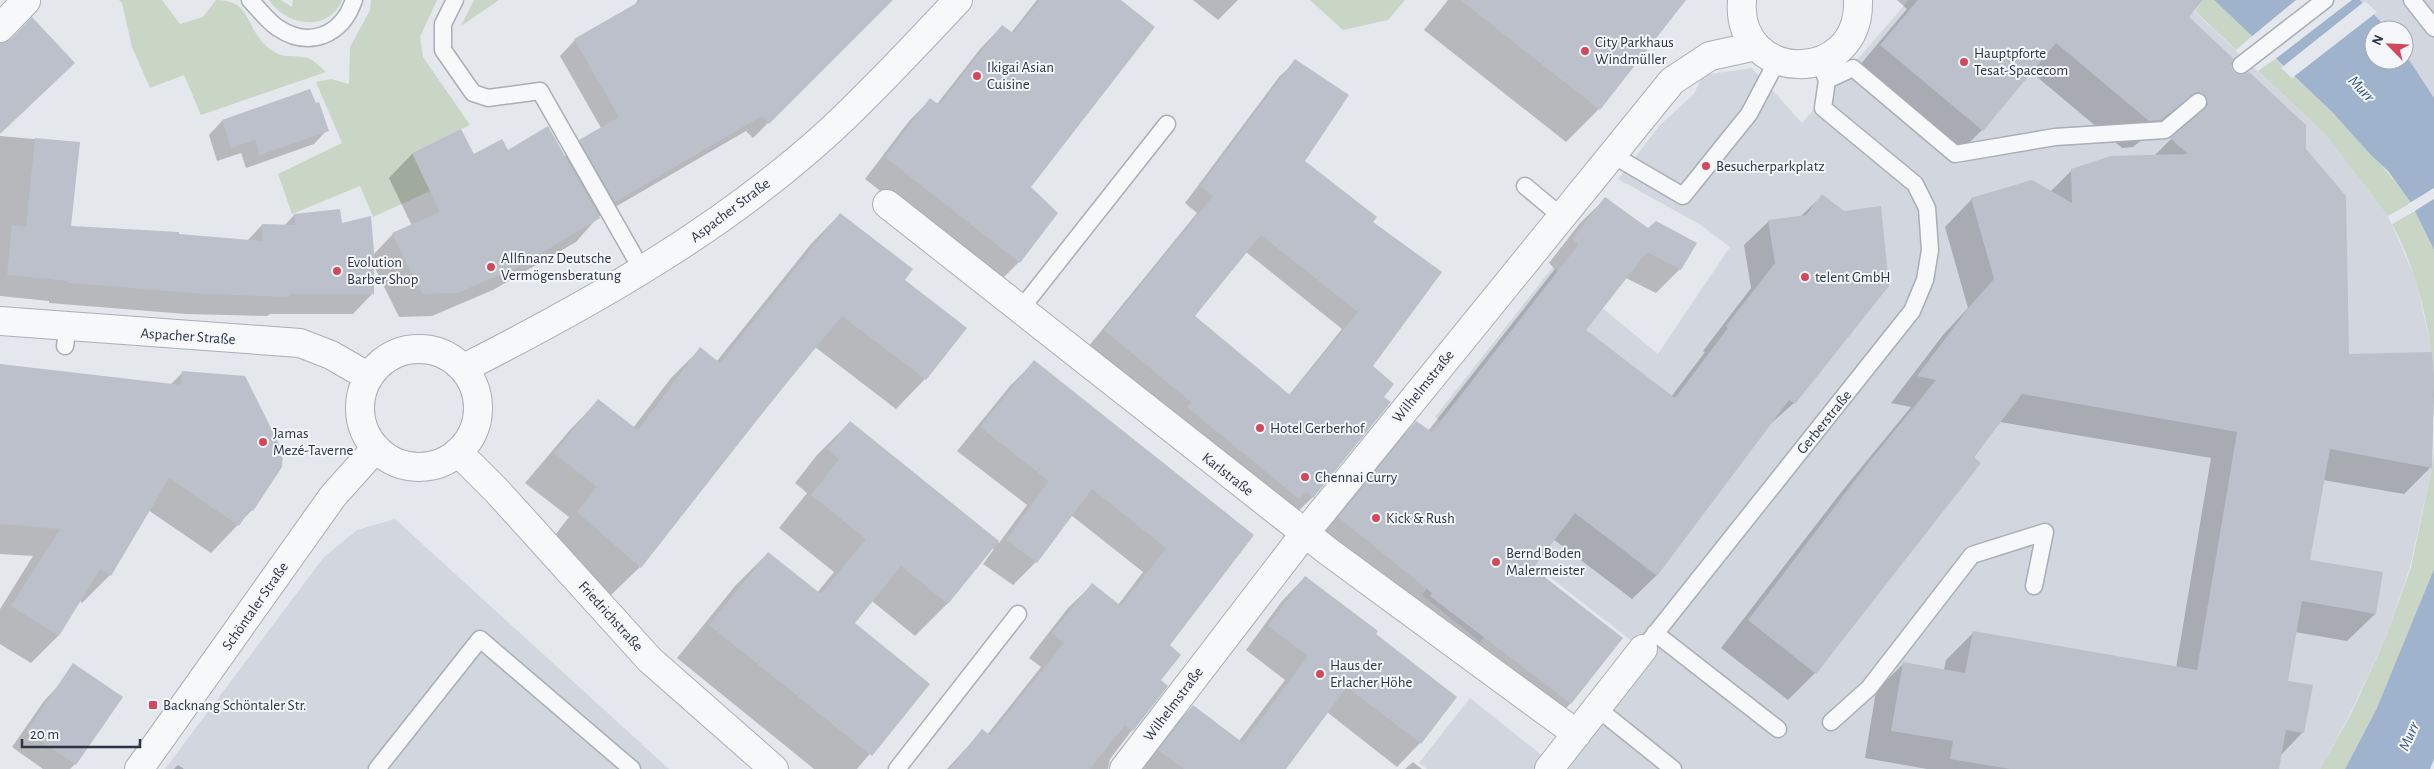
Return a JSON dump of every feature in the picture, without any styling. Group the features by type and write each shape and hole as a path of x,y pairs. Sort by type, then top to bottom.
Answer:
{"street":[{"path":"0,28 26,0"},
{"name":"Aspacher Straße","path":"464,368 533,333 673,252 736,207 830,130 958,0"},
{"path":"1742,0 1743,22 1767,53 1791,65 1823,71 1849,38 1857,21 1858,0"},
{"name":"Wilhelmstraße","path":"1124,769 1304,533 1560,216 1672,81 1710,56 1767,53"},
{"name":"Karlstraße","path":"887,204 1304,533 1577,734"},
{"name":"Aspacher Straße","path":"0,321 67,336 300,343 331,355 369,377"},
{"path":"414,349 432,350 449,357 464,368 476,393 478,416 474,431 458,452 439,464 423,468 392,461 376,448 364,433 359,409 362,392 369,377 380,363 396,354 414,349"},
{"name":"Schöntaler Straße","path":"139,769 333,496 376,448"},
{"name":"Friedrichstraße","path":"458,452 497,491 650,660 774,769"},
{"name":"Gerberstraße","path":"1549,769 1649,641"}],"lane":[{"path":"250,0 277,28 308,39 323,36 338,28 349,16 354,0"},
{"path":"455,0 443,24 444,50 473,93 488,98 540,91 642,270"},
{"path":"2241,66 2325,0"},
{"path":"2412,0 2434,28"},
{"path":"1611,154 1683,196 1749,114 1767,53"},
{"path":"1823,71 1853,68 1955,154 2056,137 2165,130 2198,102"},
{"name":"Gerberstraße","path":"1649,641 1912,311 1925,280 1930,250 1927,208 1915,184 1823,108 1823,71"},
{"path":"1020,310 1168,124"},
{"path":"1525,186 1560,216"},
{"path":"1831,722 1869,688 1946,600 1972,555 2045,532 2034,586"},
{"path":"897,769 1018,614"},
{"path":"378,769 480,639 632,769"},
{"path":"1649,641 1778,728"},
{"path":"1597,708 1673,769"}],"shaded area":[{"path":"1909,0 2182,0 2326,135 2388,216 2416,280 2432,352 2434,378 2432,468 2410,567 2386,637 2350,714 2320,769 1427,769 1419,763 1470,698 1554,765 1642,649 1537,567 1480,642 1422,595 1511,481 1435,417 1553,267 1658,354 1730,247 1701,225 1618,179 1661,124 1694,94 1703,75 1752,68 1802,123"},
{"path":"2360,0 2434,0 2434,98 2414,67 2414,20 2379,20"},
{"path":"395,519 669,769 165,769 324,557 357,530"}],"green space":[{"path":"119,0 162,0 180,24 203,17 216,0 227,1 235,4 246,14 258,36 271,50 281,55 309,59 326,72 201,115 184,75 150,88 132,47 122,3"},
{"path":"269,0 281,0 292,7 293,0 342,0 336,11 328,18 307,22 286,16 276,9"},
{"path":"371,0 437,0 420,37 423,57 470,125 412,153 430,191 373,217 360,186 292,214 278,174 342,143 316,82 331,79 349,84 350,47 370,10"},
{"path":"474,0 499,0 461,26"},
{"path":"1310,0 1405,0 1388,20 1343,30"},
{"path":"2203,0 2214,0 2252,36 2236,50 2195,11"},
{"path":"2275,59 2364,145 2411,203 2388,216 2326,135 2258,71"},
{"path":"2415,211 2434,250 2434,375 2429,336 2415,279 2392,224"},
{"path":"2434,450 2434,569 2376,710 2345,769 2320,769 2351,714 2386,637 2411,567 2432,468"}],"water":[{"name":"Murr","path":"2214,0 2360,0 2379,20 2364,20 2364,70 2414,70 2414,67 2434,98 2434,250 2411,203 2388,171 2333,113"},
{"name":"Murr","path":"2434,569 2434,759 2430,769 2345,769 2376,710"}],"pier":[{"path":"2296,0 2352,0 2274,60 2250,38"},
{"path":"2365,1 2377,12 2364,20 2364,22 2292,78 2281,68"},
{"path":"2434,188 2434,199 2413,212 2408,204"}],"building":[{"path":"642,0 893,0 769,124 762,116 615,202 579,140 619,117 574,39"},
{"path":"1040,0 1121,0 1155,27 1031,187 1058,213 1020,263 885,157 930,98 939,105 1002,25 1013,33"},
{"name":"City Parkhaus Windmüller","path":"1460,0 1686,0 1600,110"},
{"path":"1918,0 2203,0 2189,17 2234,59 2231,66 2233,71 2242,75 2249,72 2306,125 2306,149 2346,196 2349,354 2432,352 2434,378 2432,468 2330,449 2310,560 2383,572 2376,614 2302,601 2288,681 2313,685 2304,733 2286,730 2279,769 2010,769 1950,759 1953,741 1891,731 1903,662 1965,673 1973,631 2197,670 2237,432 2022,394 1974,457 1981,463 1816,674 1748,620 1869,462 1936,380 1917,376 1970,306 1994,279 1971,198 2032,180 2072,203 2071,169 2111,156 2188,154 2170,138 2208,105 2205,95 2196,92 2161,120 2149,121 2056,43 1983,131 1880,45"},
{"path":"32,17 75,63 0,134 0,43 11,39"},
{"path":"1295,59 1349,95 1305,161 1377,217 1373,222 1442,272 1373,366 1394,384 1384,397 1391,402 1313,498 1306,492 1299,499 1187,407 1191,402 1104,330 1213,196 1200,186","holes":["1261,235 1358,312 1290,395 1195,316"]},
{"path":"310,89 316,103 319,102 329,131 260,155 255,140 231,148 222,120"},
{"path":"548,126 600,218 518,267 457,293 422,294 392,233 440,212 412,153 461,129 474,154 502,139 508,150"},
{"path":"35,138 80,142 71,226 179,232 179,234 262,241 262,224 295,225 294,214 340,209 342,223 371,216 374,252 374,294 289,294 289,297 207,294 68,283 68,281 7,275 12,225 26,227"},
{"path":"1822,194 1844,211 1881,206 1889,286 1795,404 1789,400 1657,576 1575,513 1533,568 1623,638 1571,704 1430,596 1432,593 1338,517 1416,421 1432,432 1579,244 1572,239 1605,197 1648,228 1656,221 1697,243 1681,270 1647,252 1586,330 1675,398 1728,328 1726,326 1775,263 1768,220 1806,215"},
{"path":"840,213 913,269 905,280 967,328 926,380 842,316 771,402 641,568 577,512 597,487 554,453 598,399 638,430 700,347 720,363"},
{"path":"1034,360 1254,535 1170,645 1181,655 1161,680 1168,686 1133,731 1125,725 1090,769 950,769 982,729 990,735 1064,643 1052,633 1092,583 1121,606 1166,548 1092,489 1037,563 1006,540 1049,481 980,427"},
{"path":"0,364 181,385 182,371 245,376 283,452 282,467 253,511 250,509 239,526 169,478 111,576 100,569 59,636 11,606 60,529 0,524"},
{"path":"850,421 999,541 948,604 901,566 855,623 930,684 872,756 709,625 768,552 821,594 866,539 811,495 839,459 827,449"},
{"path":"1305,576 1378,631 1376,634 1457,697 1421,744 1347,687 1286,769 1184,769 1158,750 1193,705 1243,743 1308,656 1268,626"},
{"path":"73,663 123,697 76,765 27,731"}],"place":[{"name":"City Parkhaus Windmüller","path":"1585,51"},
{"name":"Hauptpforte Tesat-Spacecom","path":"1964,62"},
{"name":"Ikigai Asian Cuisine","path":"977,76"},
{"name":"Besucherparkplatz","path":"1706,166"},
{"name":"Allfinanz Deutsche Vermögensberatung","path":"491,267"},
{"name":"Evolution Barber Shop","path":"337,271"},
{"name":"telent GmbH","path":"1805,277"},
{"name":"Hotel Gerberhof","path":"1260,428"},
{"name":"Jamas Mezé-Taverne","path":"263,442"},
{"name":"Chennai Curry","path":"1305,477"},
{"name":"Kick & Rush","path":"1376,518"},
{"name":"Bernd Boden Malermeister","path":"1496,562"},
{"name":"Haus der Erlacher Höhe","path":"1320,674"},
{"name":"Backnang Schöntaler Str.","path":"153,705"}]}
